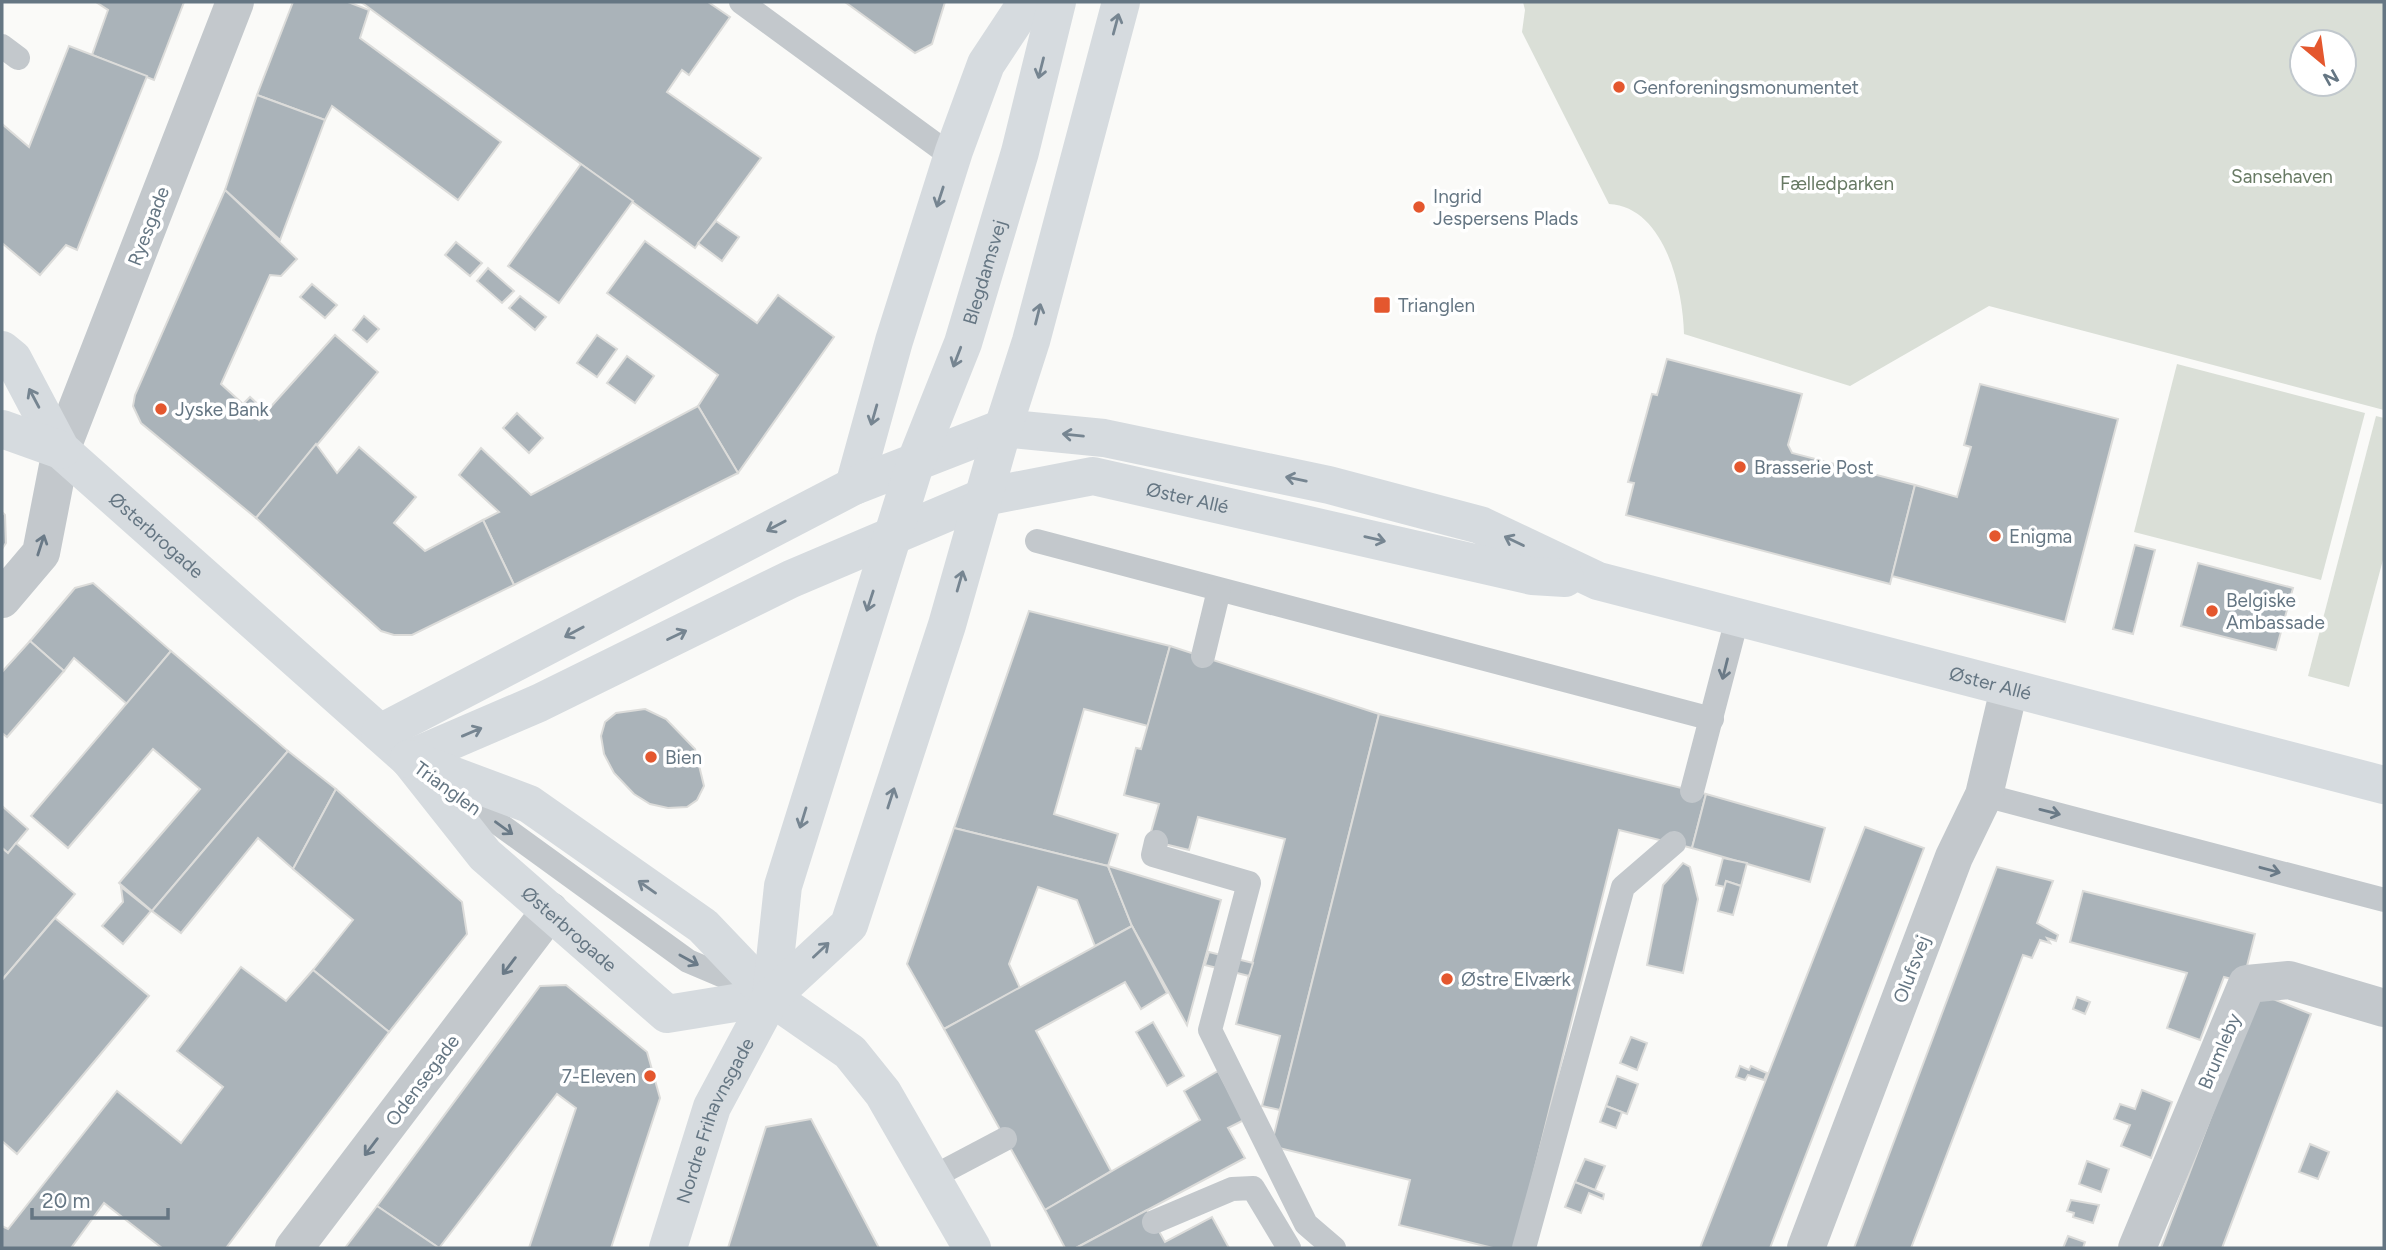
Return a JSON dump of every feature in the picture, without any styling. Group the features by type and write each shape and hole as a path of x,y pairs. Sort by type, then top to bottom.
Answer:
{"street":[{"name":"Ryesgade","path":"2,599 41,553 61,450 235,2"},
{"path":"380,733 854,486 894,341 954,151 986,64 1027,2"},
{"name":"Blegdamsvej","path":"892,536 916,461 963,342 1020,152 1057,2"},
{"path":"771,997 849,925 947,625 1003,428 1031,341 1122,2"},
{"name":"Østerbrogade","path":"2,350 13,359 61,450 409,759 485,855 667,1014 771,997"},
{"name":"Øster Allé","path":"854,486 1003,428 1104,438 1329,485 1480,524 1598,581 2384,785"},
{"name":"Østerbrogade","path":"2,429 61,450"},
{"name":"Øster Allé","path":"791,579 984,497 1093,476 1532,576 1598,581"},
{"path":"771,997 783,886 892,536"},
{"name":"Trianglen","path":"409,759 539,703 791,579"},
{"name":"Olufsvej","path":"1806,1248 1954,857 1984,795 2009,689"},
{"name":"Østerbrogade","path":"409,759 529,804 703,926 771,997 850,1052 883,1093 972,1248"},
{"name":"Odensegade","path":"295,1248 550,911"},
{"name":"Brumleby","path":"2137,1248 2247,984 2289,980 2384,1008"},
{"name":"Nordre Frihavnsgade","path":"668,1248 712,1107 771,997"}],"lane":[{"path":"741,2 939,147 954,151"},
{"path":"1037,541 1712,719"},
{"path":"1203,656 1219,590"},
{"path":"1692,791 1737,619"},
{"path":"1984,795 2384,900"},
{"path":"1156,842 1153,855 1249,883 1210,1030 1306,1224 1334,1248"},
{"path":"1524,1248 1623,887 1674,843"},
{"path":"933,1177 1005,1139"},
{"path":"1154,1222 1232,1189 1253,1188 1289,1248"}],"green space":[{"name":"Fælledparken","path":"1523,2 2384,2 2384,410 1989,306 1850,386 1684,334 1680,295 1667,253 1644,219 1628,209 1609,204 1522,32 1525,10"},
{"path":"2177,364 2365,413 2321,580 2134,532"},
{"path":"2376,416 2384,418 2384,556 2349,687 2308,676"}],"building":[{"path":"96,2 184,2 154,80 92,55 108,10"},
{"path":"293,2 348,2 369,10 360,38 501,142 458,200 332,106 325,120 257,95"},
{"path":"361,2 708,2 730,17 689,75 682,70 667,92 761,158 695,248"},
{"path":"845,2 945,2 932,44 915,53"},
{"path":"69,46 147,76 77,250 66,245 40,275 2,243 2,124 29,147"},
{"path":"257,95 325,120 280,240 225,190"},
{"path":"581,164 633,201 559,303 508,266"},
{"path":"225,190 297,259 281,276 270,275 221,384 243,404 250,397 261,407 253,415 259,420 335,335 378,372 256,518 141,423 133,406 135,395"},
{"path":"716,221 739,237 722,261 698,243"},
{"path":"645,241 757,323 778,295 834,337 738,473 698,406 718,375 607,293"},
{"path":"456,242 482,263 470,276 445,255"},
{"path":"488,268 514,291 502,303 477,281"},
{"path":"312,284 337,305 325,318 300,297"},
{"path":"520,296 546,317 535,330 509,308"},
{"path":"364,316 379,329 367,342 353,330"},
{"path":"597,335 617,349 597,377 577,363"},
{"path":"627,356 654,376 635,403 607,383"},
{"name":"Brasserie Post","path":"1667,359 1802,394 1788,445 1792,453 1915,485 1890,584 1626,515 1634,483 1628,482 1652,394 1657,395"},
{"name":"Enigma","path":"1980,384 2118,419 2065,622 1892,576 1915,485 1957,497 1971,447 1964,445"},
{"path":"698,406 738,473 514,585 483,520 499,512 459,475 481,448 531,495"},
{"path":"517,413 543,438 529,453 503,428"},
{"path":"316,444 337,473 359,447 416,497 394,523 425,551 483,520 514,585 412,635 394,635 381,631 256,518"},
{"path":"2,512 5,515 6,543 2,549"},
{"path":"2135,545 2155,550 2133,634 2113,629"},
{"path":"2198,563 2293,588 2276,650 2181,626"},
{"path":"93,583 171,651 127,704 74,658 64,671 30,641 75,588"},
{"path":"1029,611 1170,646 1148,726 1084,709 1054,814 1118,834 1108,866 954,828"},
{"path":"30,641 64,671 7,737 2,733 2,672"},
{"path":"1170,646 1379,714 1280,1110 1262,1106 1280,1036 1236,1024 1285,839 1198,817 1189,850 1156,842 1149,839 1159,804 1124,795 1136,748 1141,749"},
{"path":"171,651 288,751 152,911 119,883 200,789 153,749 68,848 31,816"},
{"name":"Bien","path":"645,709 666,719 695,749 704,786 697,800 687,807 668,808 650,804 634,794 614,773 604,754 601,736 605,722 616,713"},
{"name":"Østre Elværk","path":"1379,714 1706,794 1692,848 1619,830 1515,1248 1493,1248 1399,1225 1410,1180 1271,1146"},
{"path":"288,751 336,789 293,869 258,838 181,933 152,911"},
{"path":"336,789 462,902 467,934 389,1032 313,970 353,920 293,869"},
{"path":"1706,794 1825,828 1810,882 1692,848"},
{"path":"2,806 28,829 8,853 2,848"},
{"path":"1865,827 1924,848 1770,1248 1700,1248"},
{"path":"954,828 1108,866 1132,926 1095,946 1077,900 1038,887 1009,964 1020,988 944,1029 907,964"},
{"path":"16,843 75,894 2,980 2,848 8,853"},
{"path":"1723,858 1747,863 1741,886 1726,881 1725,887 1716,885"},
{"path":"1683,863 1690,867 1698,899 1683,973 1647,965 1663,885"},
{"path":"1108,866 1221,900 1187,1025 1132,926"},
{"path":"1997,867 2053,881 2037,923 2058,935 2056,941 2047,938 2050,943 2040,940 2032,958 2023,955 1911,1248 1854,1248"},
{"path":"1726,881 1741,886 1733,915 1718,911"},
{"path":"121,887 151,911 123,944 102,926 123,902"},
{"path":"2083,891 2255,934 2243,982 2224,977 2200,1040 2167,1028 2187,973 2070,942"},
{"path":"55,918 149,996 17,1154 2,1141 2,980"},
{"path":"1132,926 1167,993 1141,1009 1125,982 1036,1031 1111,1171 1045,1210 944,1029"},
{"path":"1209,952 1253,963 1249,976 1205,965"},
{"path":"241,967 286,1001 313,970 389,1032 226,1248 162,1248 104,1203 71,1248 2,1248 2,1226 8,1229 117,1091 181,1143 223,1087 177,1051"},
{"path":"566,985 647,1052 660,1098 611,1248 529,1248 576,1108 557,1094 439,1248 377,1206 540,986"},
{"path":"2258,993 2311,1014 2222,1248 2161,1248"},
{"path":"2077,997 2090,1002 2085,1014 2073,1009"},
{"path":"1153,1022 1184,1076 1167,1086 1136,1032"},
{"path":"1631,1037 1647,1043 1637,1070 1620,1063"},
{"path":"1740,1066 1749,1070 1751,1066 1767,1073 1764,1080 1748,1075 1745,1080 1736,1077"},
{"path":"1218,1071 1244,1120 1228,1128 1245,1158 1076,1248 1065,1248 1045,1210 1200,1120 1184,1091"},
{"path":"1617,1076 1638,1084 1627,1114 1606,1106"},
{"path":"2142,1090 2172,1102 2151,1158 2121,1146 2130,1125 2114,1119 2120,1104 2135,1109"},
{"path":"1606,1106 1622,1112 1616,1128 1600,1122"},
{"path":"811,1119 879,1248 728,1248 766,1127"},
{"path":"2310,1144 2329,1152 2318,1179 2299,1172"},
{"path":"1585,1159 1605,1166 1595,1190 1575,1182"},
{"path":"2087,1161 2109,1169 2101,1192 2079,1184"},
{"path":"1575,1182 1604,1194 1603,1199 1589,1193 1581,1213 1565,1207"},
{"path":"2071,1200 2099,1205 2093,1223 2073,1217 2074,1213 2067,1211"},
{"path":"377,1206 439,1248 345,1248"},
{"path":"1147,1210 1165,1242 1212,1217 1229,1248 1076,1248"},
{"path":"2068,1236 2085,1242 2083,1248 2063,1248"}],"place":[{"name":"Genforeningsmonumentet","path":"1619,87"},
{"name":"Ingrid Jespersens Plads","path":"1419,207"},
{"name":"Trianglen","path":"1382,305"},
{"name":"Jyske Bank","path":"161,409"},
{"name":"Brasserie Post","path":"1740,467"},
{"name":"Enigma","path":"1995,536"},
{"name":"Belgiske Ambassade","path":"2212,611"},
{"name":"Bien","path":"651,757"},
{"name":"Østre Elværk","path":"1447,979"},
{"name":"7-Eleven","path":"650,1076"}],"park label":[{"name":"Sansehaven","path":"2282,176"}]}
